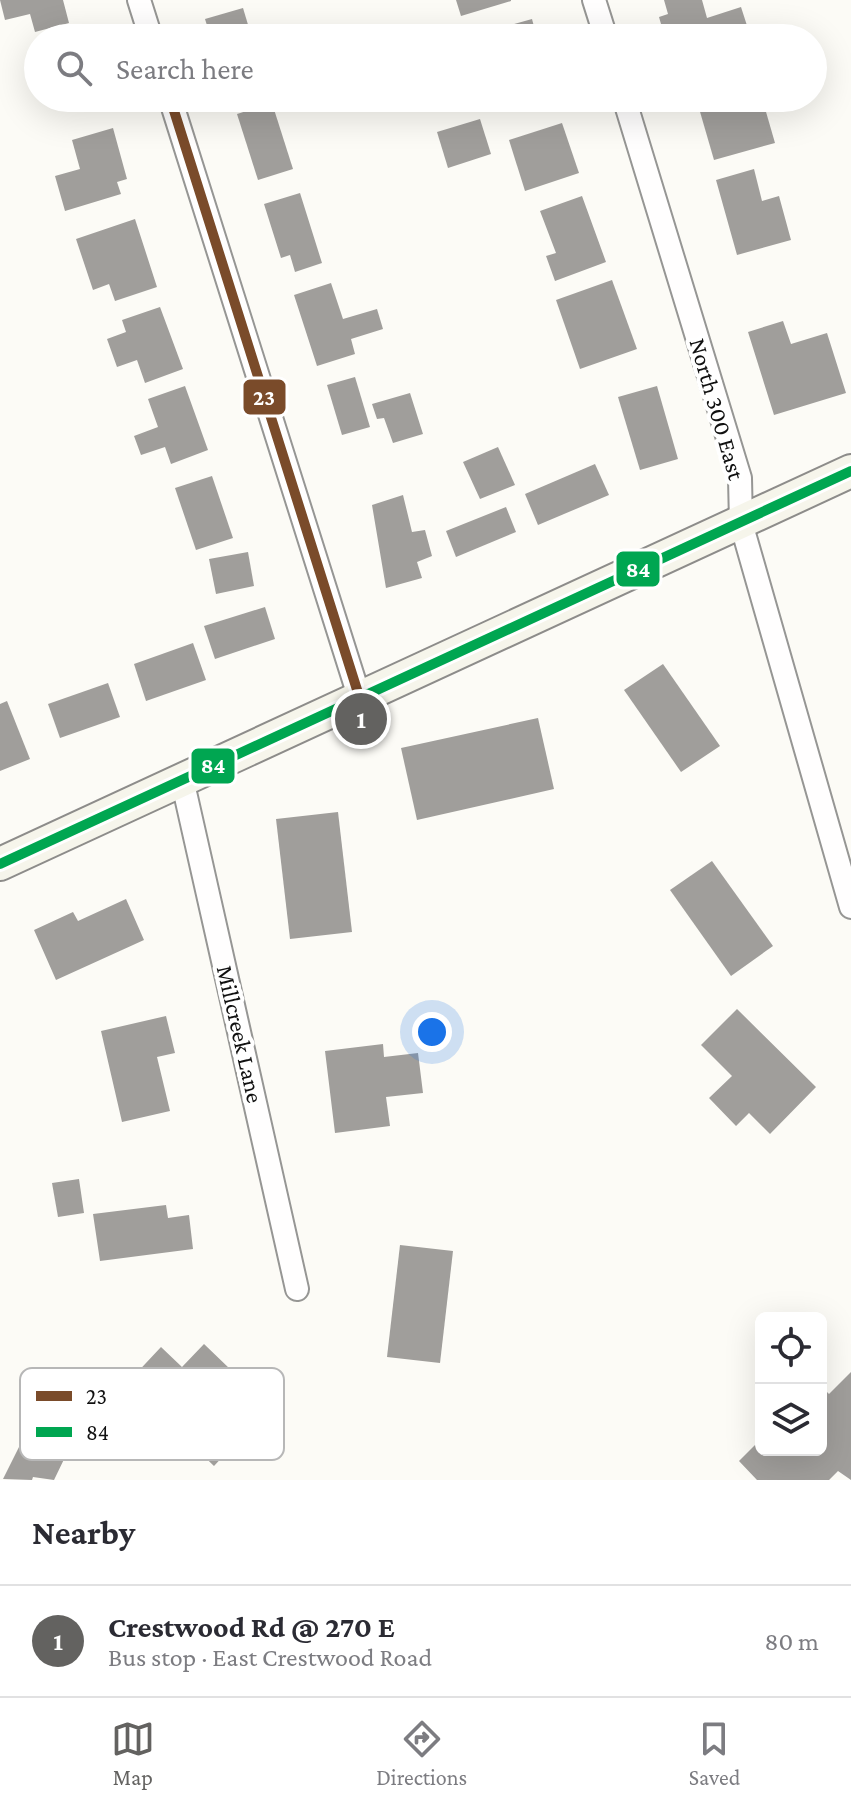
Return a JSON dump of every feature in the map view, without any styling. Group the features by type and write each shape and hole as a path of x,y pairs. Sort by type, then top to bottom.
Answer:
{"street":[{"path":"139,0 147,24"},
{"path":"594,0 602,24"},
{"path":"174,112 359,696"},
{"name":"North 300 East","path":"628,112 740,478 741,523 851,907"},
{"path":"0,864 851,471"},
{"name":"Millcreek Lane","path":"182,779 297,1289"}],"building":[{"path":"0,0 63,0 69,23 33,24 30,14 5,20"},
{"path":"456,0 511,0 511,1 461,16"},
{"path":"664,0 702,0 707,18 741,7 746,24 661,24 659,17 668,14"},
{"path":"243,8 248,24 207,24 205,19"},
{"path":"532,19 533,24 514,24"},
{"path":"275,112 293,169 258,180 237,114"},
{"path":"700,112 766,112 775,143 714,160"},
{"path":"480,119 491,154 448,168 437,132"},
{"path":"562,123 579,173 525,191 509,140"},
{"path":"113,128 127,179 117,182 121,194 65,211 55,176 80,169 72,140"},
{"path":"754,169 762,201 779,196 791,240 737,255 716,180"},
{"path":"300,193 322,263 295,272 290,255 281,258 264,204"},
{"path":"582,196 606,262 555,281 546,256 556,253 540,211"},
{"path":"135,219 157,287 115,301 109,284 93,290 76,239"},
{"path":"612,280 637,349 580,369 556,300"},
{"path":"331,283 343,319 377,309 383,329 351,339 355,354 317,366 294,295"},
{"path":"160,307 183,369 145,383 137,360 117,367 107,339 126,332 122,320"},
{"path":"783,321 791,344 827,333 846,393 774,415 748,332"},
{"path":"355,377 370,427 342,435 327,385"},
{"path":"185,386 208,450 171,464 165,447 141,455 134,436 158,427 148,399"},
{"path":"657,386 678,459 640,470 618,397"},
{"path":"410,393 423,434 393,443 384,418 377,419 372,404"},
{"path":"498,447 515,485 480,499 463,462"},
{"path":"595,464 609,495 538,525 525,494"},
{"path":"212,476 233,538 196,550 175,488"},
{"path":"403,495 412,532 425,530 432,556 417,562 422,578 386,588 372,505"},
{"path":"506,507 516,532 456,557 446,531"},
{"path":"248,552 254,586 216,594 209,559"},
{"path":"265,607 275,639 215,659 204,626"},
{"path":"193,643 206,680 146,701 134,664"},
{"path":"663,664 720,746 681,772 624,690"},
{"path":"108,683 120,717 60,738 48,704"},
{"path":"7,701 30,759 0,771 0,704"},
{"path":"538,718 554,789 417,820 401,748"},
{"path":"338,812 352,932 290,939 276,819"},
{"path":"712,861 773,946 731,976 670,890"},
{"path":"126,899 144,940 56,980 34,930 73,912 78,921"},
{"path":"737,1009 816,1087 770,1134 749,1113 736,1126 709,1098 732,1076 701,1045"},
{"path":"166,1016 175,1053 157,1057 170,1111 122,1122 101,1031"},
{"path":"383,1044 384,1057 418,1053 423,1093 386,1097 390,1126 335,1133 325,1051"},
{"path":"79,1179 84,1213 58,1217 52,1183"},
{"path":"166,1205 168,1218 189,1215 193,1249 100,1261 93,1214"},
{"path":"400,1245 453,1251 440,1363 387,1357"},
{"path":"204,1344 229,1368 141,1368 161,1347 182,1367"},
{"path":"851,1372 851,1480 838,1471 829,1480 757,1480 739,1461 755,1445 755,1456 827,1456 827,1392 829,1394"},
{"path":"20,1445 20,1460 64,1460 54,1480 33,1477 32,1480 3,1479"}],"transit line":[{"name":"23","path":"174,112 359,696"},
{"name":"84","path":"0,864 851,471"}],"place":[{"name":"Crestwood Rd @ 270 E","path":"361,719"}]}
